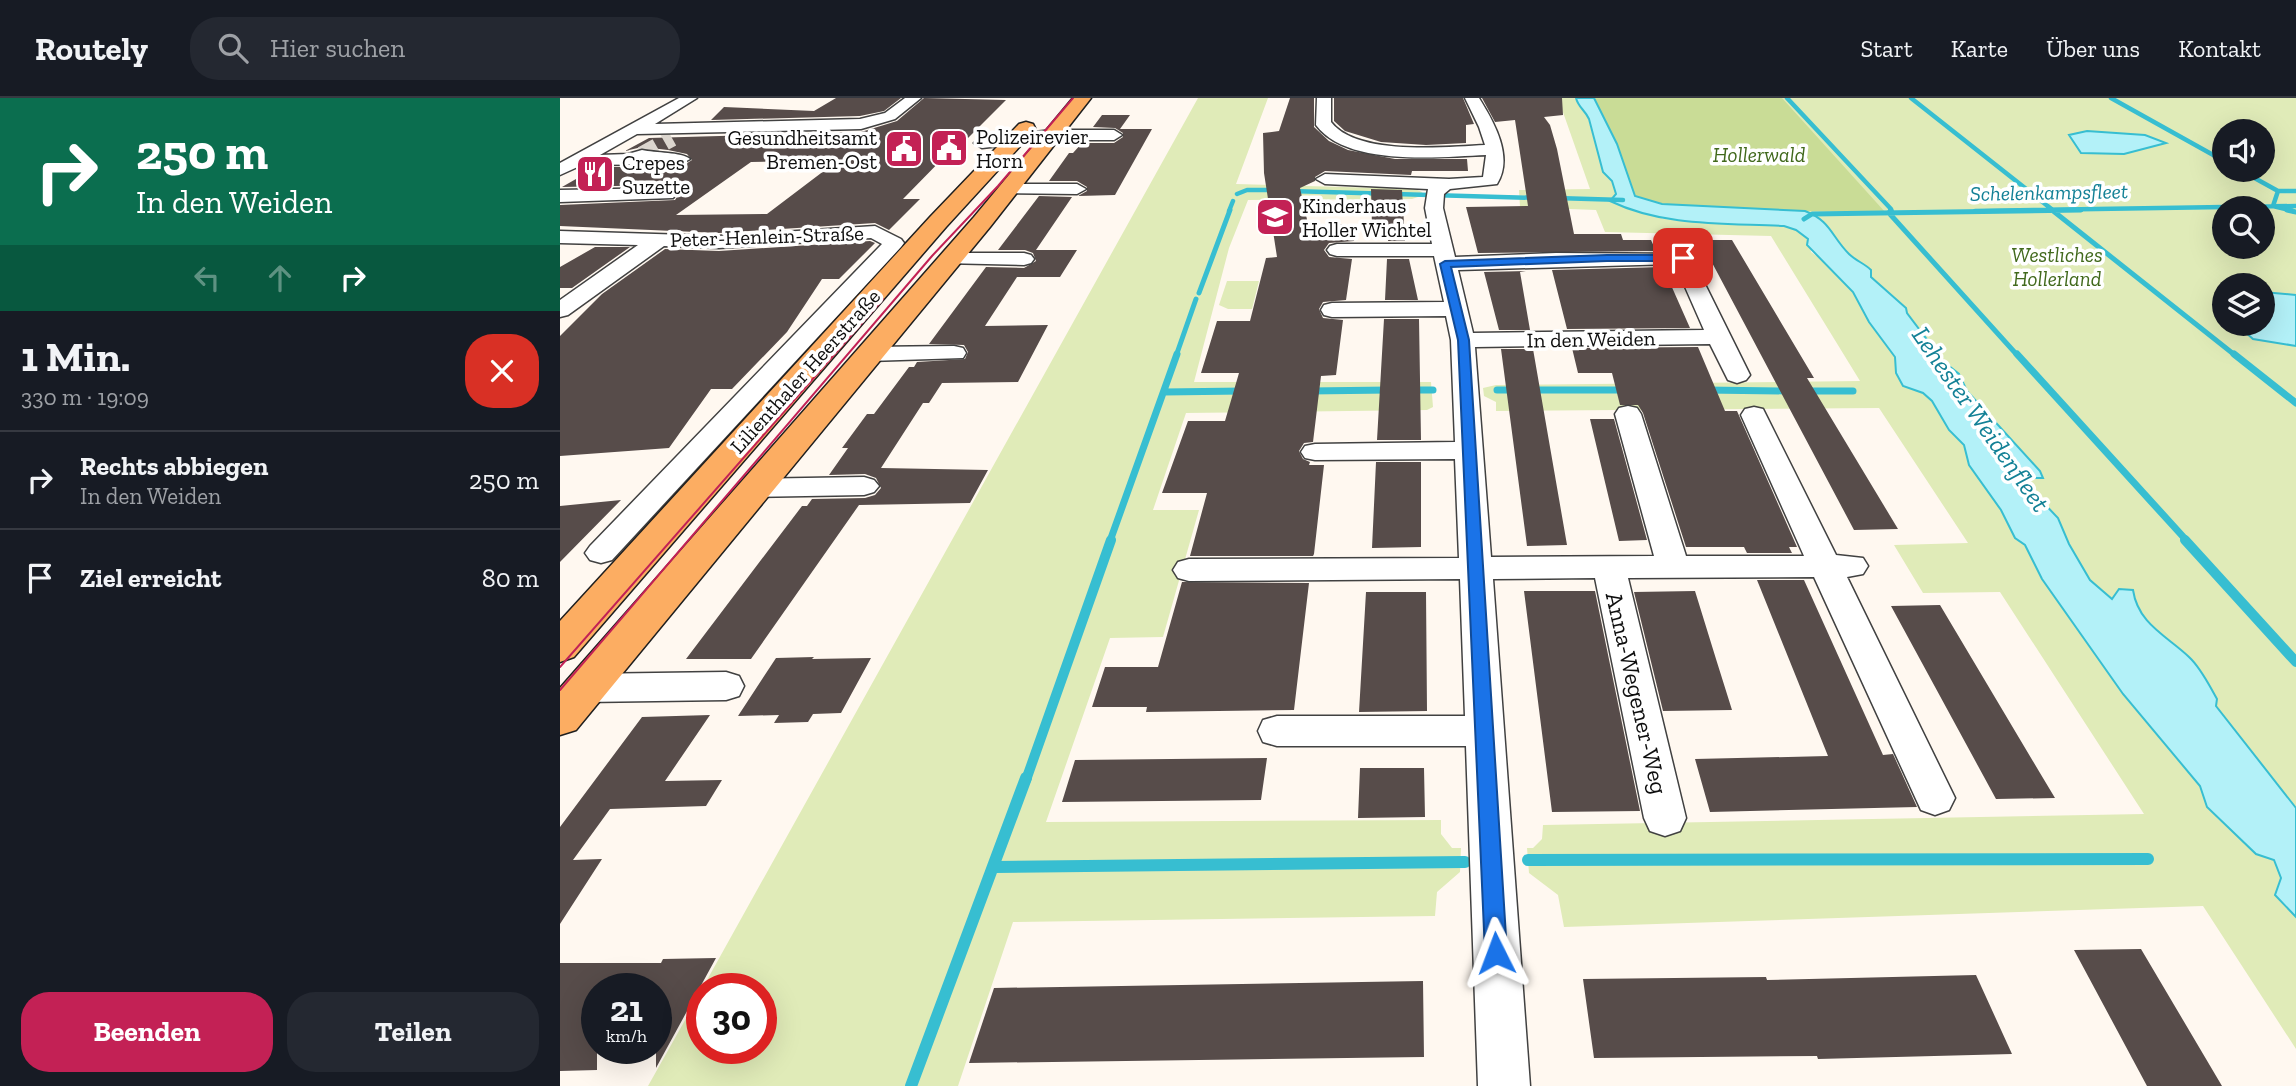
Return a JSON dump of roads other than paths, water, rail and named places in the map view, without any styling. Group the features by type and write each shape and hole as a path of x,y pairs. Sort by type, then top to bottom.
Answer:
{"main road":[{"name":"Lilienthaler Heerstraße","path":"560,647 937,222 1053,98"},
{"name":"Lilienthaler Heerstraße","path":"560,718 950,259 1082,98"}],"street":[{"path":"560,170 690,98"},
{"path":"680,133 771,128 813,132 836,125 861,124 883,119 914,98"},
{"path":"1324,98 1323,124 1331,134 1343,142 1383,149 1371,152 1368,156 1375,160 1397,161 1410,150 1493,150"},
{"path":"1325,179 1433,189 1491,180 1493,150 1484,118 1472,98"},
{"path":"603,133 727,134 718,140"},
{"path":"1016,140 1052,135 1114,135"},
{"path":"578,160 636,157 681,159"},
{"path":"1469,174 1417,173 1433,189 1434,208 1459,325 1469,450 1504,1086"},
{"path":"1008,189 1077,189"},
{"path":"560,195 667,194"},
{"name":"Peter-Henlein-Straße","path":"560,237 737,242 875,232 894,243 601,552"},
{"name":"Peter-Henlein-Straße","path":"560,310 658,241"},
{"path":"1337,250 1444,257 1683,258 1737,375"},
{"path":"950,259 1024,259"},
{"name":"In den Weiden","path":"1332,310 1368,310 1459,325 1720,337"},
{"name":"Lilienthaler Heerstraße","path":"869,354 954,353"},
{"path":"1628,414 1673,568"},
{"path":"1754,415 1840,566 1935,797"},
{"path":"1315,452 1469,450"},
{"name":"Lilienthaler Heerstraße","path":"755,488 864,486"},
{"name":"Anna-Wegener-Weg","path":"1189,570 1840,566"},
{"name":"Anna-Wegener-Weg","path":"1609,568 1665,818"},
{"path":"585,688 726,686"},
{"path":"1277,731 1323,733 1484,730"}],"lane":[{"path":"982,143 1016,140"}],"water":[{"name":"Lehester Weidenfleet","path":"1576,98 1594,98 1617,144 1635,196 1662,204 1805,211 1826,224 1849,254 1871,270 1871,277 1906,308 1944,362 1959,374 1967,391 2040,471 2043,478 2034,478 2023,470 2016,474 2058,518 2069,544 2090,580 2112,599 2119,589 2133,590 2136,602 2147,621 2197,666 2217,699 2216,706 2296,808 2296,917 2275,895 2281,878 2274,860 2256,854 2207,807 2200,786 2123,694 2042,579 2025,545 2015,538 2001,510 1969,465 1964,445 1949,430 1932,401 1923,393 1903,386 1896,373 1895,357 1869,322 1853,292 1807,245 1808,239 1796,230 1784,226 1673,220 1610,201 1616,194 1612,181 1603,172 1589,119"},
{"path":"2087,131 2145,135 2166,143 2124,154 2081,153 2069,135"},
{"path":"2275,293 2296,295 2296,346 2253,339 2250,336 2275,336"}],"waterway":[{"path":"1787,98 1890,211"},
{"path":"1911,98 2052,210"},
{"path":"2111,98 2212,154"},
{"path":"2262,182 2278,191"},
{"path":"1237,194 1247,190 1276,190"},
{"path":"1290,191 1539,198"},
{"path":"2275,200 2278,191"},
{"path":"2278,191 2296,191"},
{"path":"1556,198 1623,200"},
{"path":"1229,211 1233,201"},
{"name":"Schelenkampsfleet","path":"2275,206 2293,211"},
{"name":"Schelenkampsfleet","path":"2275,206 2296,206"},
{"name":"Schelenkampsfleet","path":"2052,210 2212,207"},
{"path":"1199,293 1230,210"},
{"name":"Schelenkampsfleet","path":"1975,211 2052,210"},
{"name":"Schelenkampsfleet","path":"1889,213 2053,210"},
{"path":"2053,210 2236,356"},
{"name":"Schelenkampsfleet","path":"2053,210 2081,210"},
{"path":"2287,210 2296,212"},
{"name":"Schelenkampsfleet","path":"1804,219 1812,214 1889,213"},
{"path":"1889,213 2018,356"},
{"path":"1176,356 1196,299"},
{"path":"1110,541 1177,354"},
{"path":"2017,354 2187,541"},
{"path":"2234,354 2296,403"},
{"path":"1309,391 1390,390"},
{"path":"1411,390 1433,390"},
{"path":"1497,390 1516,390"},
{"path":"1530,390 1628,390"},
{"path":"1705,390 1789,391"},
{"path":"1164,392 1243,391"},
{"path":"1803,391 1853,391"},
{"path":"1026,780 1111,540"},
{"path":"2185,540 2296,662"},
{"path":"911,1086 1026,778"},
{"path":"1528,860 2148,859"},
{"path":"995,867 1465,862"}],"tunnel":[{"path":"642,155 672,138"}],"tram line":[{"path":"560,690 932,256 998,186 1073,98"},
{"path":"560,667 883,299"}],"place":[{"name":"Polizeirevier Horn","path":"949,148"},
{"name":"Gesundheitsamt Bremen-Ost","path":"904,149"},
{"name":"Crepes Suzette","path":"595,174"},
{"name":"Kinderhaus Holler Wichtel","path":"1275,217"}],"park label":[{"name":"Hollerwald","path":"1759,154"},
{"name":"Westliches Hollerland","path":"2057,266"}]}
